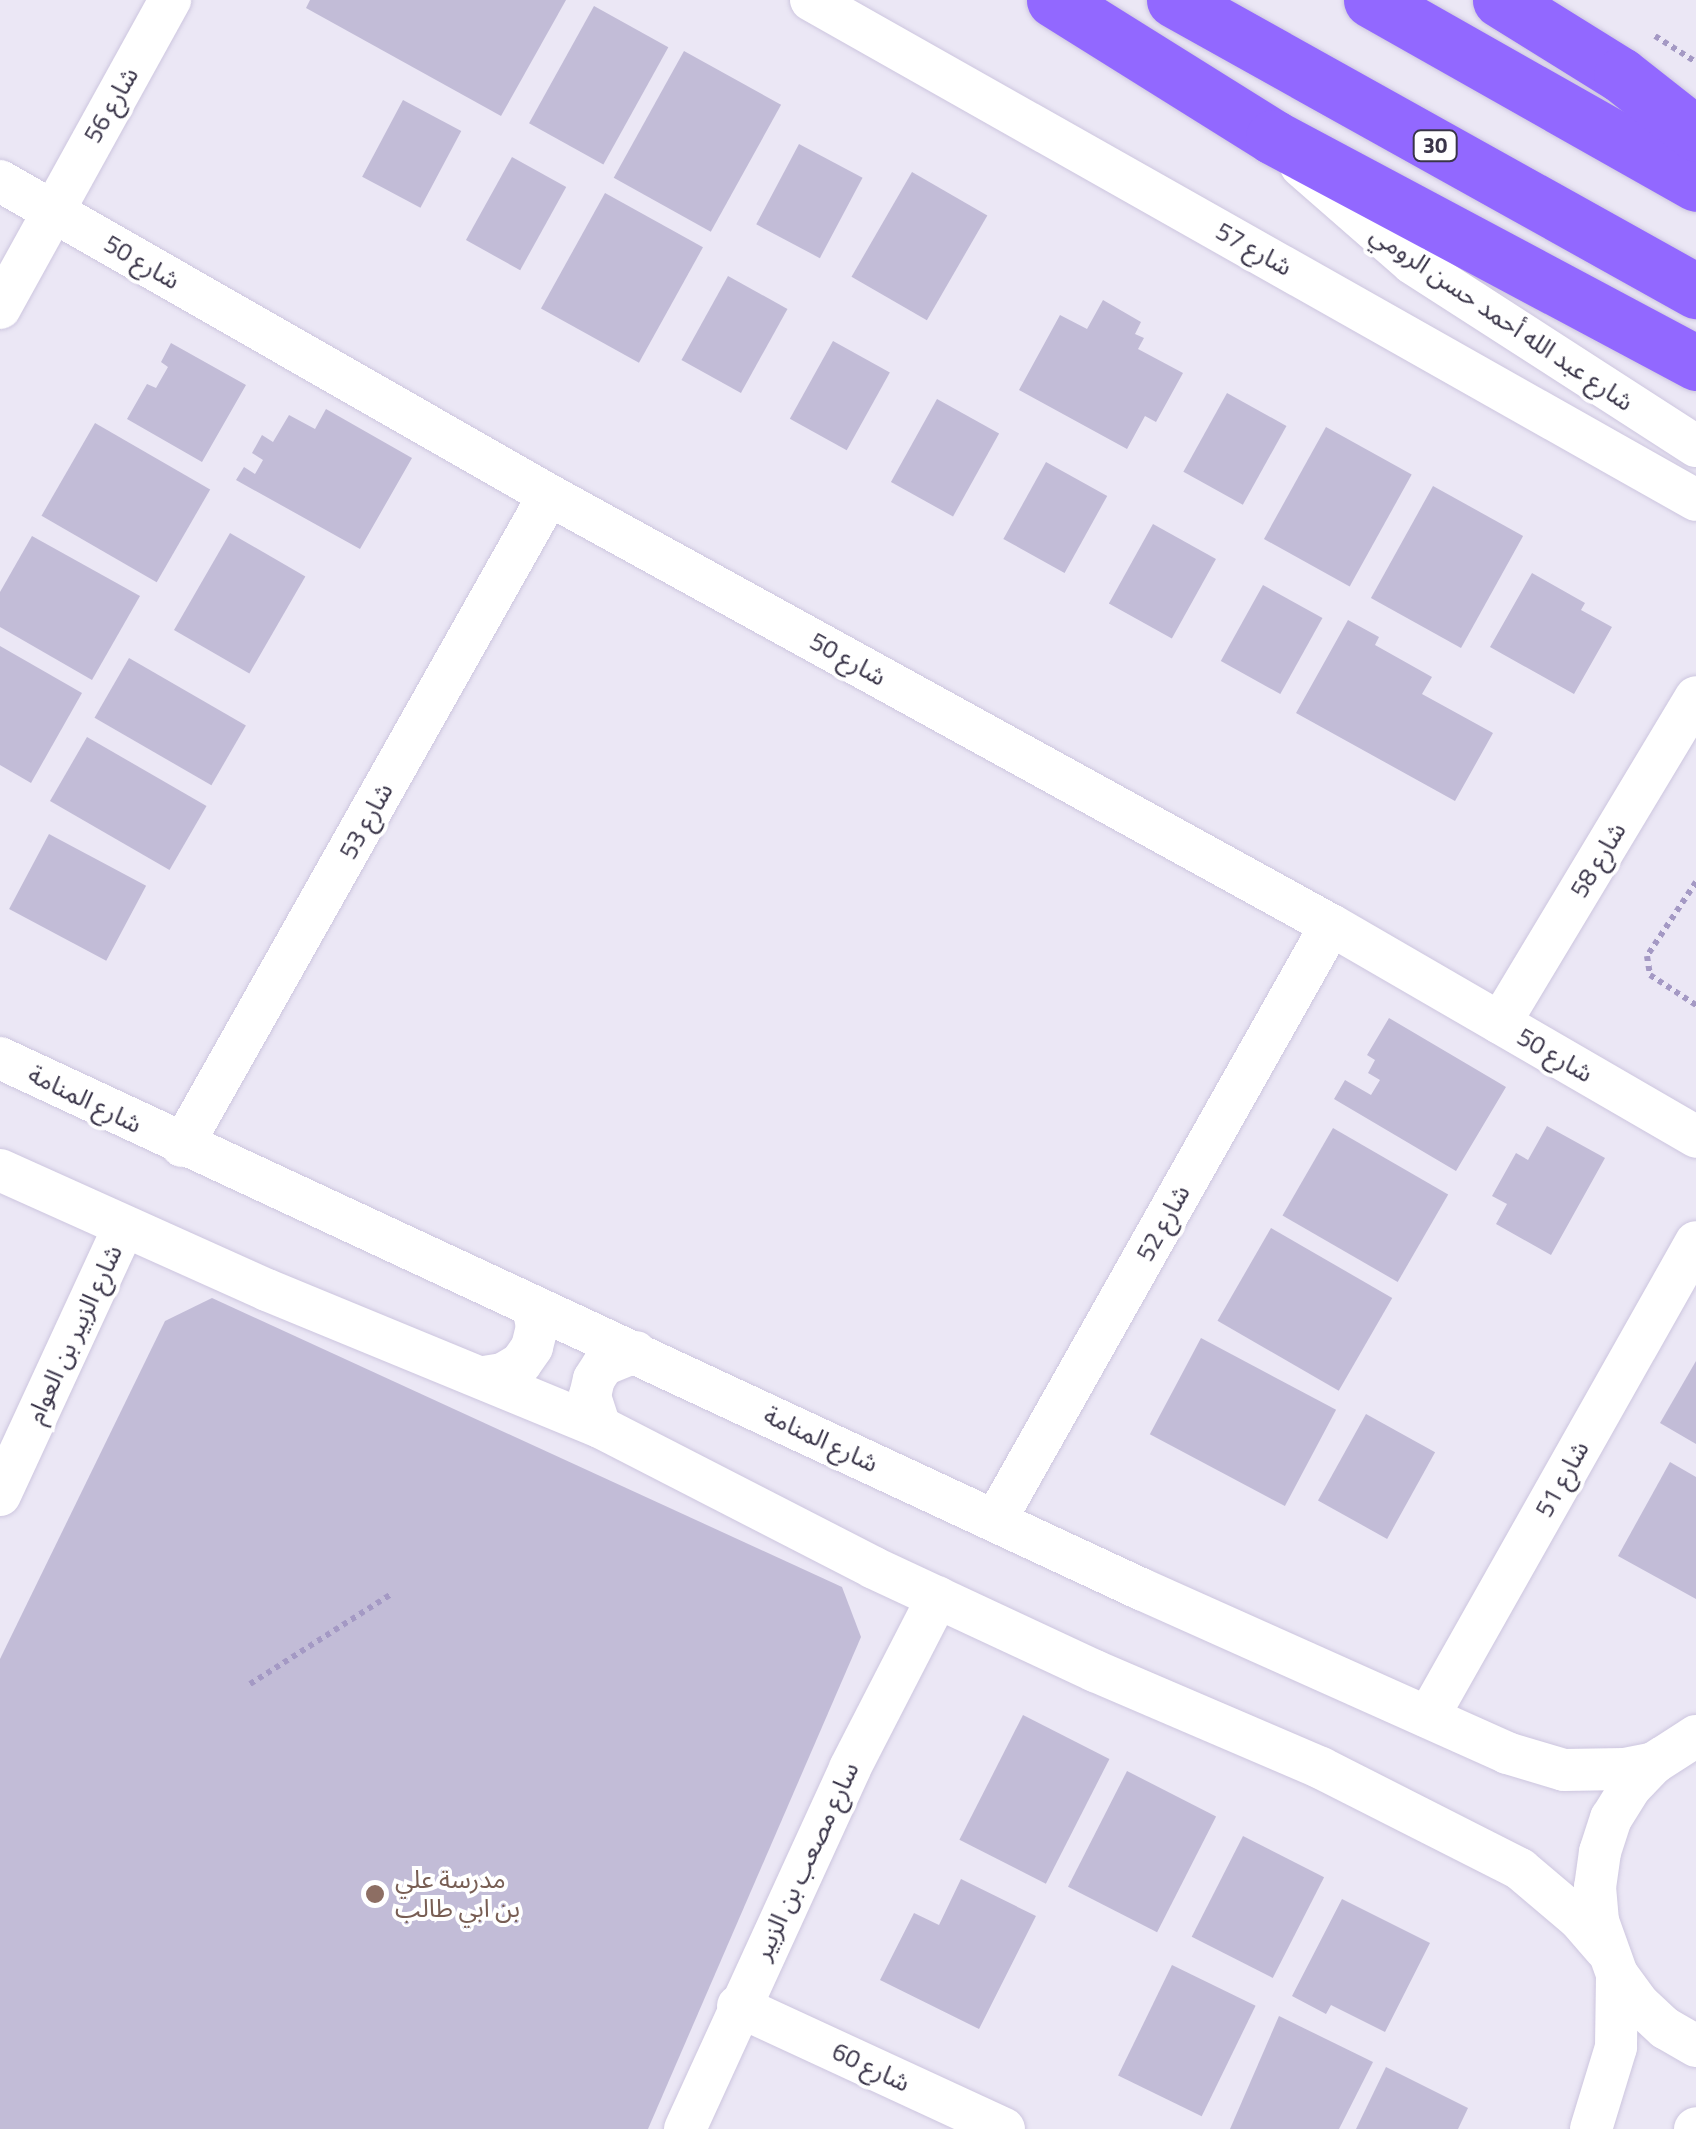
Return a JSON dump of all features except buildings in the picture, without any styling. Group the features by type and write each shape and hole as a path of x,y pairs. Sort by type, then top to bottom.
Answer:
{"highway":[{"path":"1054,0 1273,136 1696,364"},
{"name":"30","path":"1174,0 1696,291"},
{"path":"1371,0 1696,184"},
{"path":"1500,0 1622,75 1696,134"}],"street":[{"name":"شارع 56","path":"0,308 170,0"},
{"name":"شارع 57","path":"811,0 1696,500"},
{"name":"شارع عبد الله أحمد حسن الرومي","path":"1273,136 1328,193 1412,263 1696,446"},
{"name":"شارع 50","path":"0,181 549,495 1331,924 1696,1137"},
{"name":"شارع 53","path":"182,1146 549,495"},
{"name":"شارع 58","path":"1500,1023 1696,697"},
{"name":"شارع 52","path":"995,1521 1331,924"},
{"name":"شارع المنامة","path":"0,1058 182,1146 995,1521 1520,1758 1564,1770 1624,1770 1654,1763"},
{"path":"0,1170 124,1228 600,1428 938,1597 1320,1768 1486,1848 1550,1893 1611,1962 1638,2003 1664,2028 1696,2046"},
{"name":"شارع الزبير بن العوام","path":"0,1495 124,1228"},
{"name":"شارع 51","path":"1428,1716 1696,1242"},
{"path":"484,1378 503,1374 526,1355 536,1327 533,1307"},
{"path":"600,1428 590,1396 594,1379 603,1365 635,1352"},
{"name":"سارع مصعب بن الزبير","path":"685,2129 850,1768 938,1597"},
{"path":"1591,2129 1616,2048 1611,1962 1596,1886 1600,1852 1611,1818 1654,1763 1696,1736"},
{"name":"شارع 60","path":"738,2006 1004,2129"}],"path":[{"path":"1696,882 1647,956 1650,975 1696,1006"},
{"path":"250,1684 393,1593"}],"place":[{"name":"مدرسة علي بن ابي طالب","path":"375,1894"}]}
